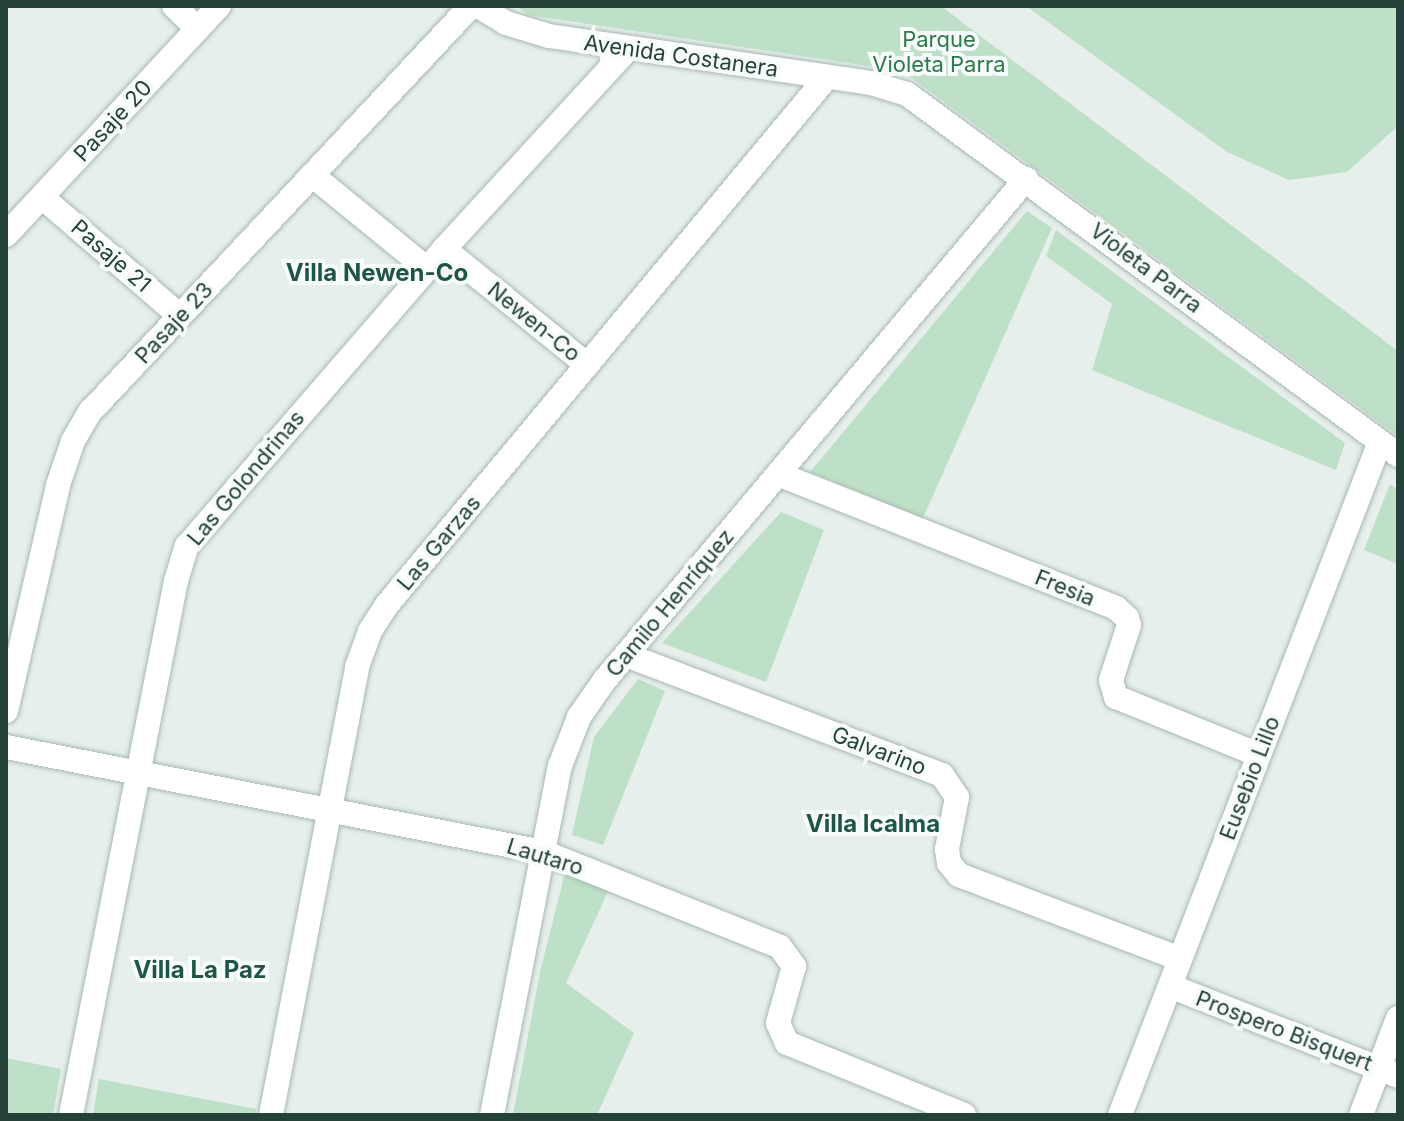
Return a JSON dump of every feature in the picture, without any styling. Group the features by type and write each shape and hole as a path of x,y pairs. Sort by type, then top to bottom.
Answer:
{"street":[{"path":"174,6 198,29"},
{"name":"Pasaje 20","path":"6,235 219,6"},
{"name":"Avenida Costanera","path":"484,8 527,31 890,88"},
{"name":"Pasaje 23","path":"6,711 13,650 58,485 73,441 90,412 312,175 484,8"},
{"name":"Las Golondrinas","path":"71,1115 176,581 194,534 426,268 629,48"},
{"name":"Las Garzas","path":"271,1115 357,667 376,620 827,77"},
{"name":"Violeta Parra","path":"890,88 924,104 1389,448"},
{"path":"312,175 426,268"},
{"name":"Camilo Henríquez","path":"492,1115 560,766 569,740 591,698 1026,179"},
{"name":"Pasaje 21","path":"42,197 180,316"},
{"name":"Newen-Co","path":"444,249 587,365"},
{"name":"Eusebio Lillo","path":"1120,1115 1259,755 1389,448"},
{"name":"Fresia","path":"778,474 1116,608 1127,618 1129,625 1111,680 1116,697 1259,755"},
{"name":"Galvarino","path":"626,655 942,775 957,797 947,849 949,863 959,875 1180,959"},
{"name":"Lautaro","path":"6,747 543,852 780,947 794,966 778,1023 787,1043 964,1115"},
{"name":"Prospero Bisquert","path":"1170,986 1388,1072"},
{"path":"1361,1115 1388,1072 1398,1018"}],"green space":[{"name":"Parque Violeta Parra","path":"517,6 941,6 1398,351 1398,436 909,76 895,70 528,15"},
{"path":"1026,6 1398,6 1398,126 1347,172 1289,180 1227,152"},
{"path":"1027,211 1052,228 923,518 810,472"},
{"path":"1056,230 1345,443 1336,470 1092,370 1112,304 1046,256"},
{"path":"1390,484 1398,490 1398,564 1364,550"},
{"path":"781,512 824,530 766,682 662,643"},
{"path":"638,679 665,691 603,845 572,835 594,737"},
{"path":"566,869 612,883 566,983 634,1033 597,1115 513,1115 540,972"},
{"path":"6,1058 61,1069 53,1115 6,1115"},
{"path":"99,1079 256,1109 255,1115 93,1115"}],"district":[{"name":"Villa Newen-Co","path":"377,273"},
{"name":"Villa Icalma","path":"873,824"},
{"name":"Villa La Paz","path":"200,970"}]}
